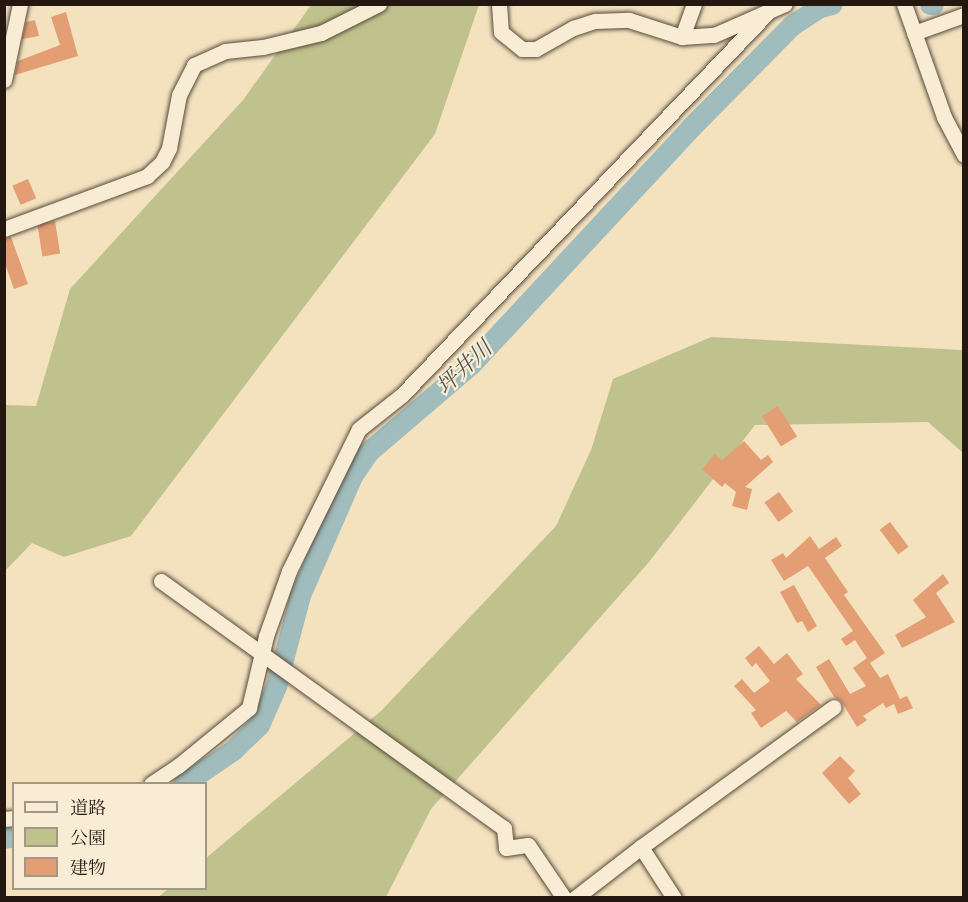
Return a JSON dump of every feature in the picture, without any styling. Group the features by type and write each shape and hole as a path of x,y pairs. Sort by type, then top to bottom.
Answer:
{"street":[{"path":"5,72 10,32 20,4"},
{"path":"6,224 147,176 169,148 179,95 194,65 225,51 263,47 321,33 379,4"},
{"path":"499,4 501,33 522,49 536,49 573,28 595,21 629,20 682,37 714,35 784,5"},
{"path":"682,37 694,4"},
{"path":"906,11 944,117 963,155"},
{"path":"153,782 187,760 249,708 267,657 289,570 359,429 402,395 768,12"},
{"path":"914,33 963,15"},
{"path":"160,581 504,828 506,848 528,845 564,897"},
{"path":"575,897 834,708"},
{"path":"642,847 674,897"}],"green space":[{"path":"311,5 479,5 435,134 131,536 64,557 32,543 5,571 5,405 36,406 70,289 243,100"},
{"path":"711,337 963,350 963,453 928,422 755,425 649,562 431,809 386,897 157,898 167,890 207,890 207,857 381,711 556,526 591,450 613,379"}],"building":[{"path":"66,12 78,56 15,75 18,61 60,45 51,17"},
{"path":"35,20 39,36 22,39 26,22"},
{"path":"28,179 36,198 21,205 12,186"},
{"path":"55,221 60,254 42,256 37,224"},
{"path":"11,237 28,284 14,289 4,261 4,238"},
{"path":"778,406 797,437 781,447 762,416"},
{"path":"744,441 761,460 768,455 773,462 745,487 752,489 747,510 732,506 736,492 725,483 722,487 702,469 715,454 722,460"},
{"path":"779,492 793,511 779,522 764,503"},
{"path":"890,522 909,547 898,555 880,530"},
{"path":"810,536 819,549 836,537 842,546 825,558 848,592 844,595 885,653 870,663 880,678 888,674 900,699 907,696 913,708 898,714 894,704 886,708 883,703 863,716 867,720 857,727 841,701 834,697 816,667 829,659 850,694 866,686 853,668 867,658 855,640 846,646 841,639 853,631 808,566 784,581 771,560 783,553 786,558"},
{"path":"943,574 949,583 936,593 955,622 902,648 895,635 926,617 913,600"},
{"path":"794,585 817,626 808,632 802,621 797,623 780,592"},
{"path":"759,646 774,664 787,653 803,674 796,679 821,705 797,722 786,711 761,728 751,713 756,710 734,686 742,679 754,693 770,681 756,663 752,667 745,658"},
{"path":"840,756 855,771 848,778 861,794 849,804 822,773"}],"waterway":[{"name":"坪井川","path":"186,782 233,750 259,725 276,686 300,595 352,476 368,452 471,364 691,127 792,25 820,7 832,4"},
{"name":"坪井川","path":"4,838 12,836"}]}
